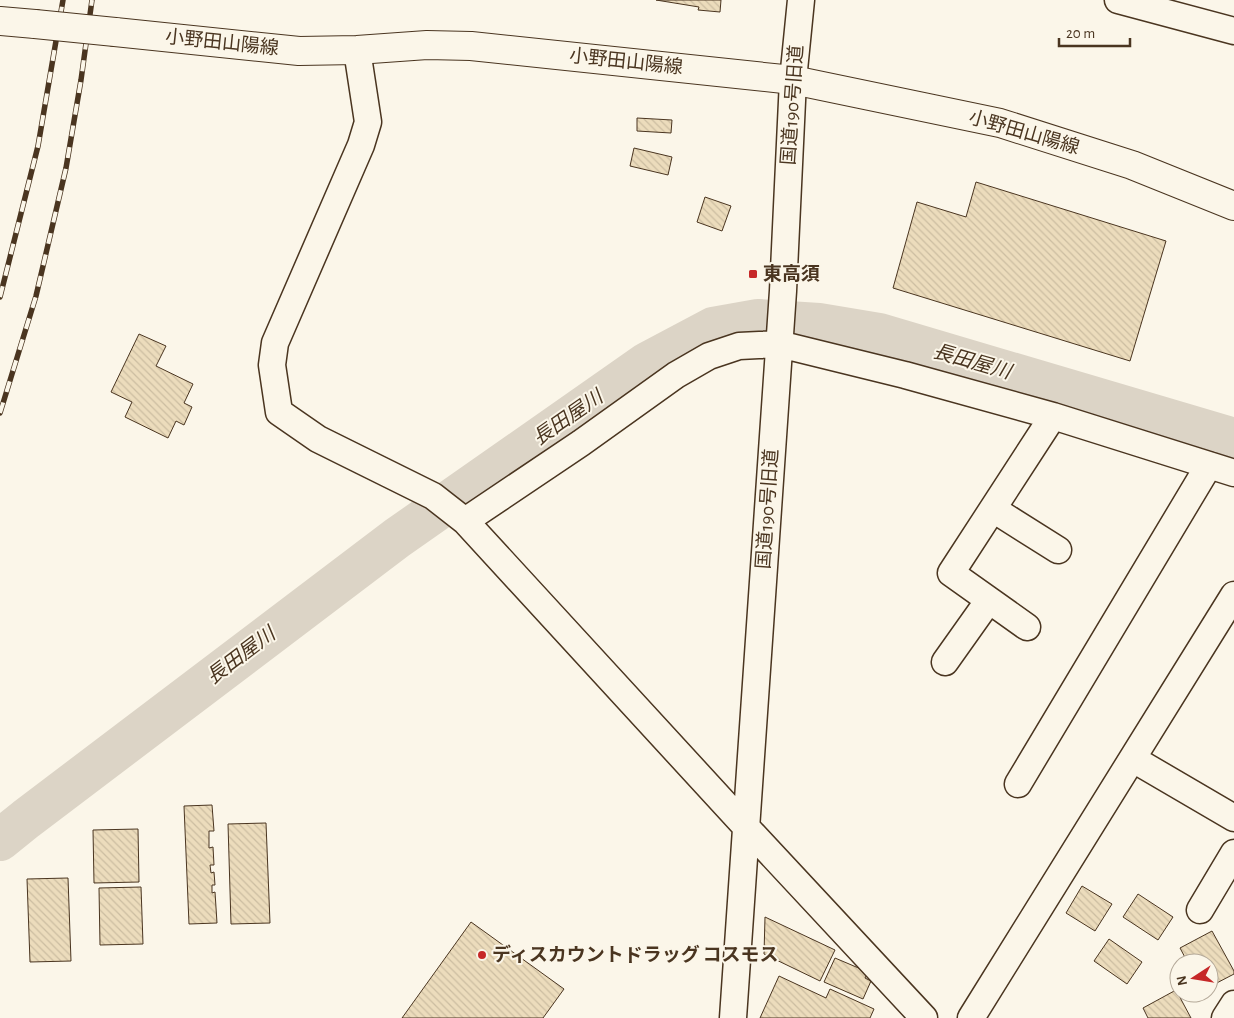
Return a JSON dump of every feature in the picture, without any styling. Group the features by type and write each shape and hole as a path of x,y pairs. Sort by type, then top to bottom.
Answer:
{"main road":[{"name":"小野田山陽線","path":"0,21 299,51 357,50 427,45 471,46 793,80 1000,123 1132,165 1234,206"}],"street":[{"name":"国道190号旧道","path":"733,1018 783,291 793,80 801,0"},
{"path":"1118,0 1234,31"},
{"path":"357,50 368,122 361,145 275,343 272,365 279,412 318,439 433,496 463,519 924,1018"},
{"path":"463,519 581,443 676,375 709,356 739,346 779,341 1052,416 1234,473"},
{"path":"1027,627 951,573 1052,416"},
{"path":"1018,784 1209,466"},
{"path":"993,509 1058,550"},
{"path":"971,1018 1234,595"},
{"path":"946,662 989,600"},
{"path":"1133,759 1234,818"},
{"path":"1200,910 1234,854"},
{"path":"1226,1018 1234,1004"}],"building":[{"path":"656,0 721,0 720,12 698,10 699,7"},
{"path":"637,118 672,120 671,133 637,131"},
{"path":"634,148 672,157 668,175 630,166"},
{"path":"976,182 1166,241 1130,361 893,288 917,202 966,217"},
{"path":"705,197 731,206 722,231 697,222"},
{"path":"139,334 166,346 156,366 193,384 184,403 192,407 184,425 176,421 168,438 125,417 132,402 111,392"},
{"path":"212,805 214,831 209,831 209,848 213,847 214,865 210,865 211,873 214,872 215,885 212,885 212,893 215,892 217,923 189,924 184,806"},
{"path":"266,823 270,923 231,924 228,824"},
{"path":"138,829 139,882 94,883 93,830"},
{"path":"68,878 71,961 30,962 27,879"},
{"path":"1082,886 1112,904 1095,931 1066,913"},
{"path":"141,887 143,944 100,945 99,888"},
{"path":"1138,894 1173,917 1158,940 1123,917"},
{"path":"765,917 835,950 820,981 764,954"},
{"name":"ディスカウントドラッグ コスモス","path":"471,922 564,989 543,1018 402,1018"},
{"path":"1212,931 1234,974 1219,982 1219,953 1183,953 1180,948"},
{"path":"1109,939 1142,962 1127,984 1094,961"},
{"path":"835,958 868,972 865,978 871,981 863,999 824,982"},
{"path":"779,976 826,998 830,989 874,1009 870,1018 760,1018"},
{"path":"1169,994 1169,1003 1183,1003 1191,1018 1148,1018 1143,1008"}],"waterway":[{"name":"長田屋川","path":"0,840 397,538 647,363 713,328 758,320 819,324 879,334 1234,439"}],"railway":[{"path":"0,297 38,146 63,0"},
{"path":"0,413 36,296 66,168 92,0"}],"place":[{"name":"東高須","path":"753,274"},
{"name":"ディスカウントドラッグ コスモス","path":"482,955"}]}
